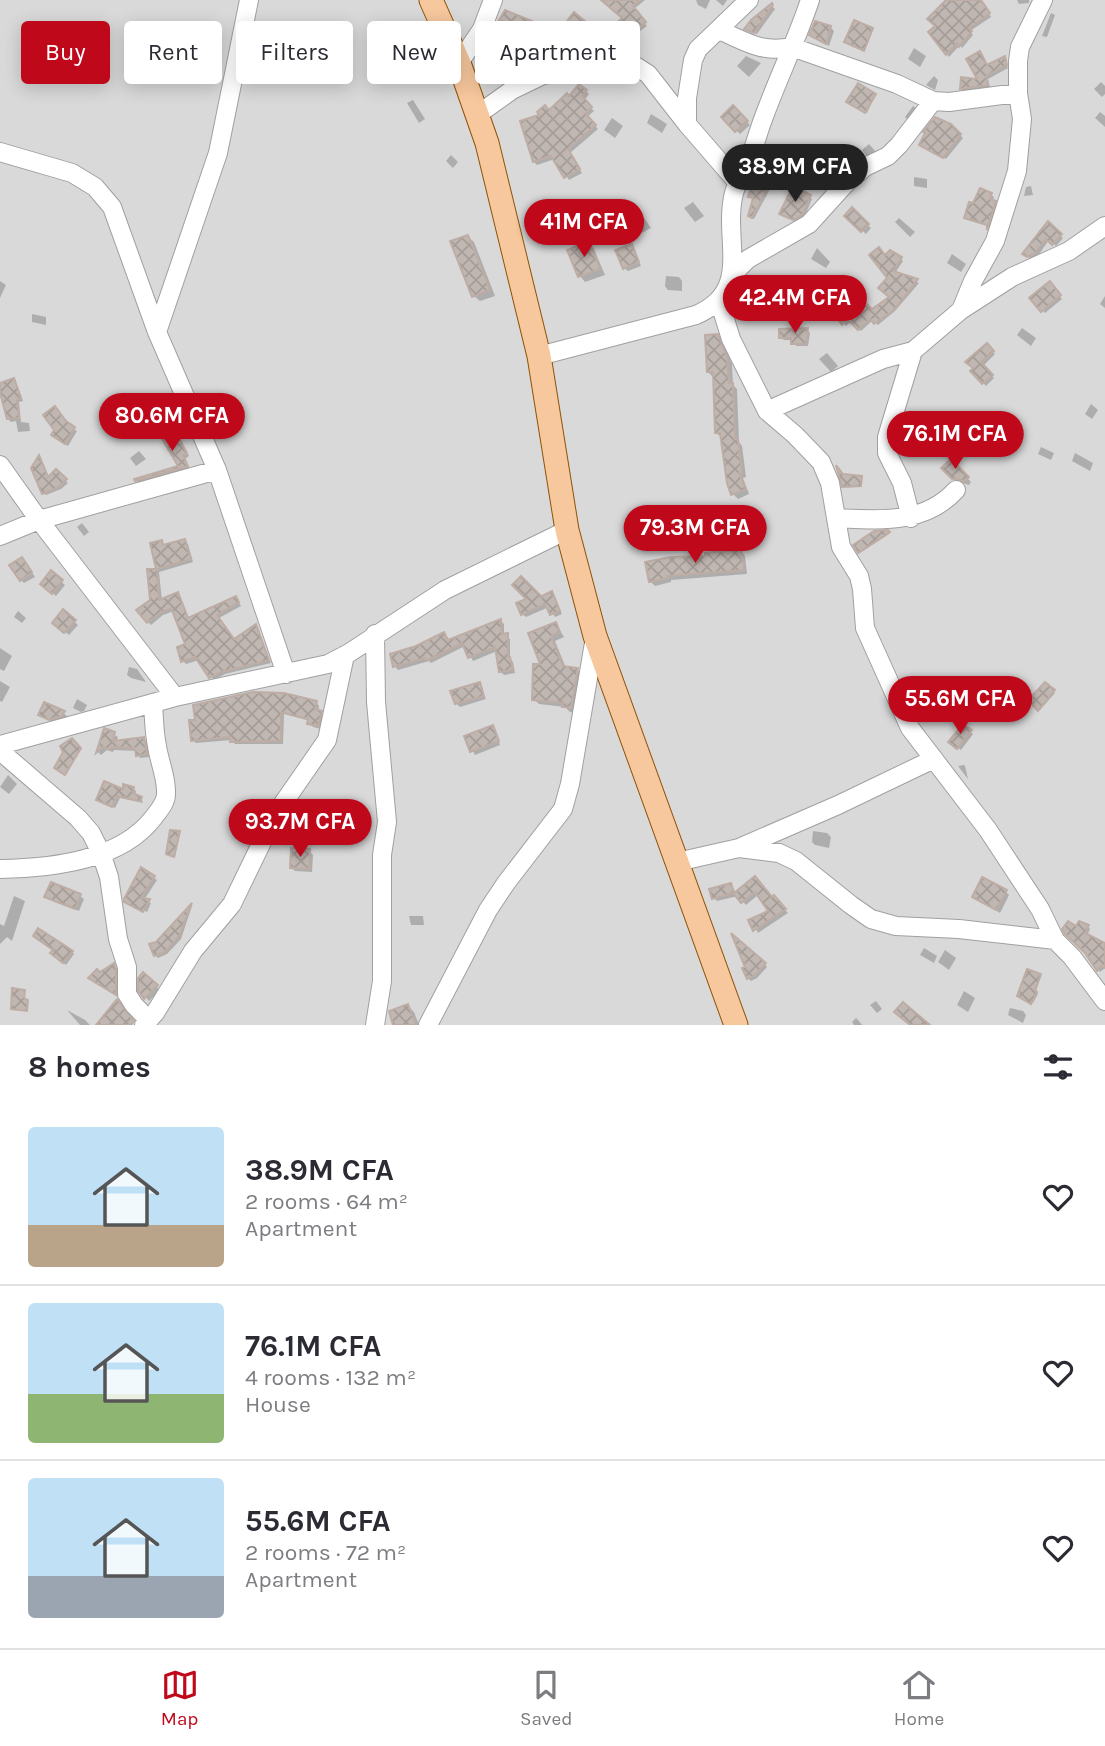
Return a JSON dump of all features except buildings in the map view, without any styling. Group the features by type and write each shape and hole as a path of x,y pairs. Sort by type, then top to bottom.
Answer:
{"main road":[{"path":"431,0 440,21"},
{"path":"461,71 487,143 539,356 567,530 595,636 736,1025"}],"street":[{"path":"157,332 218,153 249,0"},
{"path":"461,59 482,29 493,0"},
{"path":"687,124 687,98 693,60 698,49 749,0"},
{"path":"539,356 696,315 707,311 719,300 732,275 733,195 749,161 763,117 810,0"},
{"path":"961,310 995,241 1017,171 1022,119 1018,93 1020,47 1043,0"},
{"path":"719,30 761,48 775,51 792,47 897,84 933,101 949,102 1018,93"},
{"path":"477,115 512,90 541,76 574,65 618,64 637,67 648,74 738,183"},
{"path":"732,275 748,259 810,224 864,167 888,156 900,145 933,101"},
{"path":"0,152 72,173 96,187 112,207 157,332 217,470 286,674"},
{"path":"766,411 883,359 913,352 961,310 1012,277 1069,251 1105,226"},
{"path":"719,300 731,340 766,411 795,435 821,462 830,483 841,547 859,576 865,628 910,728 988,830 1040,909 1055,940 1072,957 1105,1001"},
{"path":"911,517 902,483 887,453 887,437 913,352"},
{"path":"0,465 175,697"},
{"path":"0,536 39,520 217,470"},
{"path":"836,519 911,517 929,512 956,490"},
{"path":"0,748 175,697 328,664 345,656 445,590 567,530"},
{"path":"374,1025 382,981 382,855 387,822 376,702 375,634"},
{"path":"428,1025 488,910 562,809 570,784 595,636"},
{"path":"0,748 91,832 109,877 122,957 127,967 127,994 146,1022 193,951 232,904 275,815 327,740 345,656"},
{"path":"0,869 62,864 101,853 125,842 147,826 165,803 166,788 156,745 153,703"},
{"path":"677,862 739,848 934,760"},
{"path":"739,848 779,853 796,861 871,919 896,926 959,929 1055,940"}],"shaded area":[{"path":"0,0 1105,0 1105,1025 0,1025"}]}
